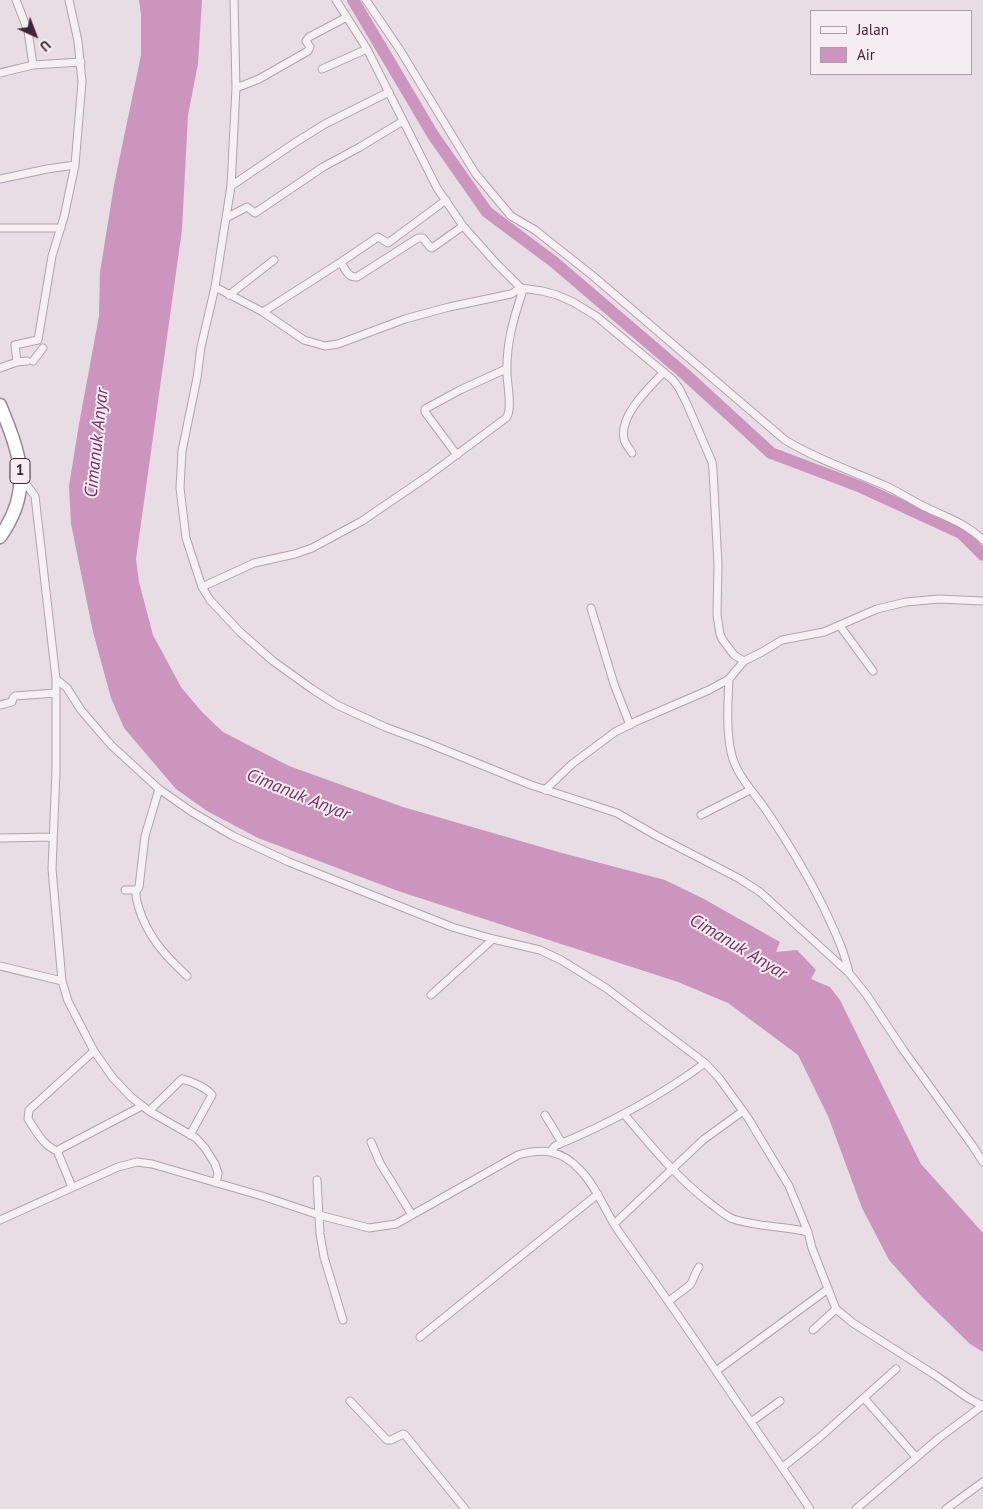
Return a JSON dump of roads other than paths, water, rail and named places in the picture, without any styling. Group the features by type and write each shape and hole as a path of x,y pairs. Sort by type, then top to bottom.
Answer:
{"highway":[{"name":"1","path":"0,405 15,441 21,478 15,509 0,537"}],"street":[{"path":"16,0 28,31 33,65"},
{"path":"16,362 16,344 38,340 52,256 69,198 75,165 82,82 81,62 70,0"},
{"path":"234,0 236,88 231,186 215,288 201,347 197,378 182,451 180,488 186,538 202,587 210,600 240,632 304,684 337,705 385,727 546,790 617,813 740,879 760,892 849,973 866,994 983,1162"},
{"path":"366,0 400,50 475,174 511,216 535,230 594,276 785,440 802,450 887,487 957,521 971,529 983,540"},
{"path":"338,1 367,49 437,188 463,226 522,289"},
{"path":"236,88 259,79 308,51 310,47 306,41 310,36 347,17"},
{"path":"322,69 367,49"},
{"path":"0,73 33,65 81,62"},
{"path":"231,186 325,124 389,92"},
{"path":"226,218 247,206 255,213 323,167 403,121"},
{"path":"0,179 75,165"},
{"path":"263,312 378,237 388,243 446,200"},
{"path":"341,262 349,276 357,277 418,238 423,238 432,248 463,226"},
{"path":"0,228 61,228"},
{"path":"229,295 274,260"},
{"path":"215,288 263,312 304,340 325,346 338,344 405,319 449,307 511,294 522,289 557,295 596,316 664,372 679,388 712,462 717,521 718,625 722,639 734,655 744,661"},
{"path":"202,587 254,563 295,554 312,548 362,521 457,455 509,415 506,370 508,340 522,289"},
{"path":"0,368 16,362 30,361 43,348"},
{"path":"457,455 425,412 425,409 460,390 506,370"},
{"path":"632,453 624,437 628,416 634,404 664,372"},
{"path":"21,478 35,496 56,679 56,771 52,880 62,981 68,1001 94,1050 123,1090 149,1111 190,1134 205,1148 215,1164 218,1174 216,1182"},
{"path":"546,790 572,764 615,732 709,690 729,679 744,661 782,640 824,632 877,609 906,602 939,598 983,601"},
{"path":"591,608 614,684 630,725"},
{"path":"840,626 873,671"},
{"path":"56,679 67,688 81,710 111,746 159,789 192,812 233,836 289,862 452,927 540,950 562,960 606,988 705,1063 719,1078 743,1111 789,1186 836,1309 853,1323 982,1406 916,1457 856,1509"},
{"path":"729,679 728,701 731,752 738,771 792,848 837,934 849,973"},
{"path":"0,705 11,703 15,696 56,693"},
{"path":"159,789 146,830 136,899 155,942 167,957 187,976"},
{"path":"701,815 750,790"},
{"path":"0,838 53,837"},
{"path":"125,890 136,890"},
{"path":"431,995 493,939"},
{"path":"0,966 62,981"},
{"path":"72,1186 58,1151 52,1148 36,1132 28,1120 30,1110 94,1050"},
{"path":"551,1151 555,1146 624,1114 670,1088 705,1063"},
{"path":"149,1111 182,1079 210,1092 212,1095 190,1134"},
{"path":"58,1151 142,1106"},
{"path":"614,1224 705,1138 743,1111"},
{"path":"545,1114 562,1143"},
{"path":"624,1114 671,1169 701,1197 727,1216 764,1226 808,1232"},
{"path":"371,1142 380,1163 412,1215"},
{"path":"972,1145 983,1146"},
{"path":"0,1220 72,1186 118,1167 137,1162 152,1164 216,1182 319,1215 369,1228 396,1224 518,1155 537,1151 551,1151 565,1158 580,1170 594,1197 668,1301 810,1509"},
{"path":"317,1180 320,1234 324,1257 343,1320"},
{"path":"420,1337 594,1197"},
{"path":"668,1301 690,1285 699,1267"},
{"path":"716,1371 828,1289"},
{"path":"813,1330 836,1309"},
{"path":"782,1467 820,1437 896,1369"},
{"path":"864,1398 916,1457"},
{"path":"350,1401 387,1440 405,1435 465,1509"},
{"path":"751,1422 780,1401"},
{"path":"946,1509 983,1482"}],"water":[{"name":"Cimanuk Anyar","path":"139,0 202,0 198,64 188,115 182,230 136,559 139,582 153,635 181,687 202,712 223,732 289,766 403,807 562,853 665,880 704,899 780,942 776,952 797,950 816,970 811,979 830,987 840,1000 921,1164 983,1233 983,1352 970,1344 922,1297 889,1260 862,1208 828,1116 798,1055 728,1003 678,982 398,891 258,838 207,811 176,789 124,728 111,698 93,632 71,524 69,486 99,316 100,272 114,185 141,55"}],"waterway":[{"path":"353,0 433,135 487,212 554,262 686,375 771,453 861,487 961,533 983,555"}]}
